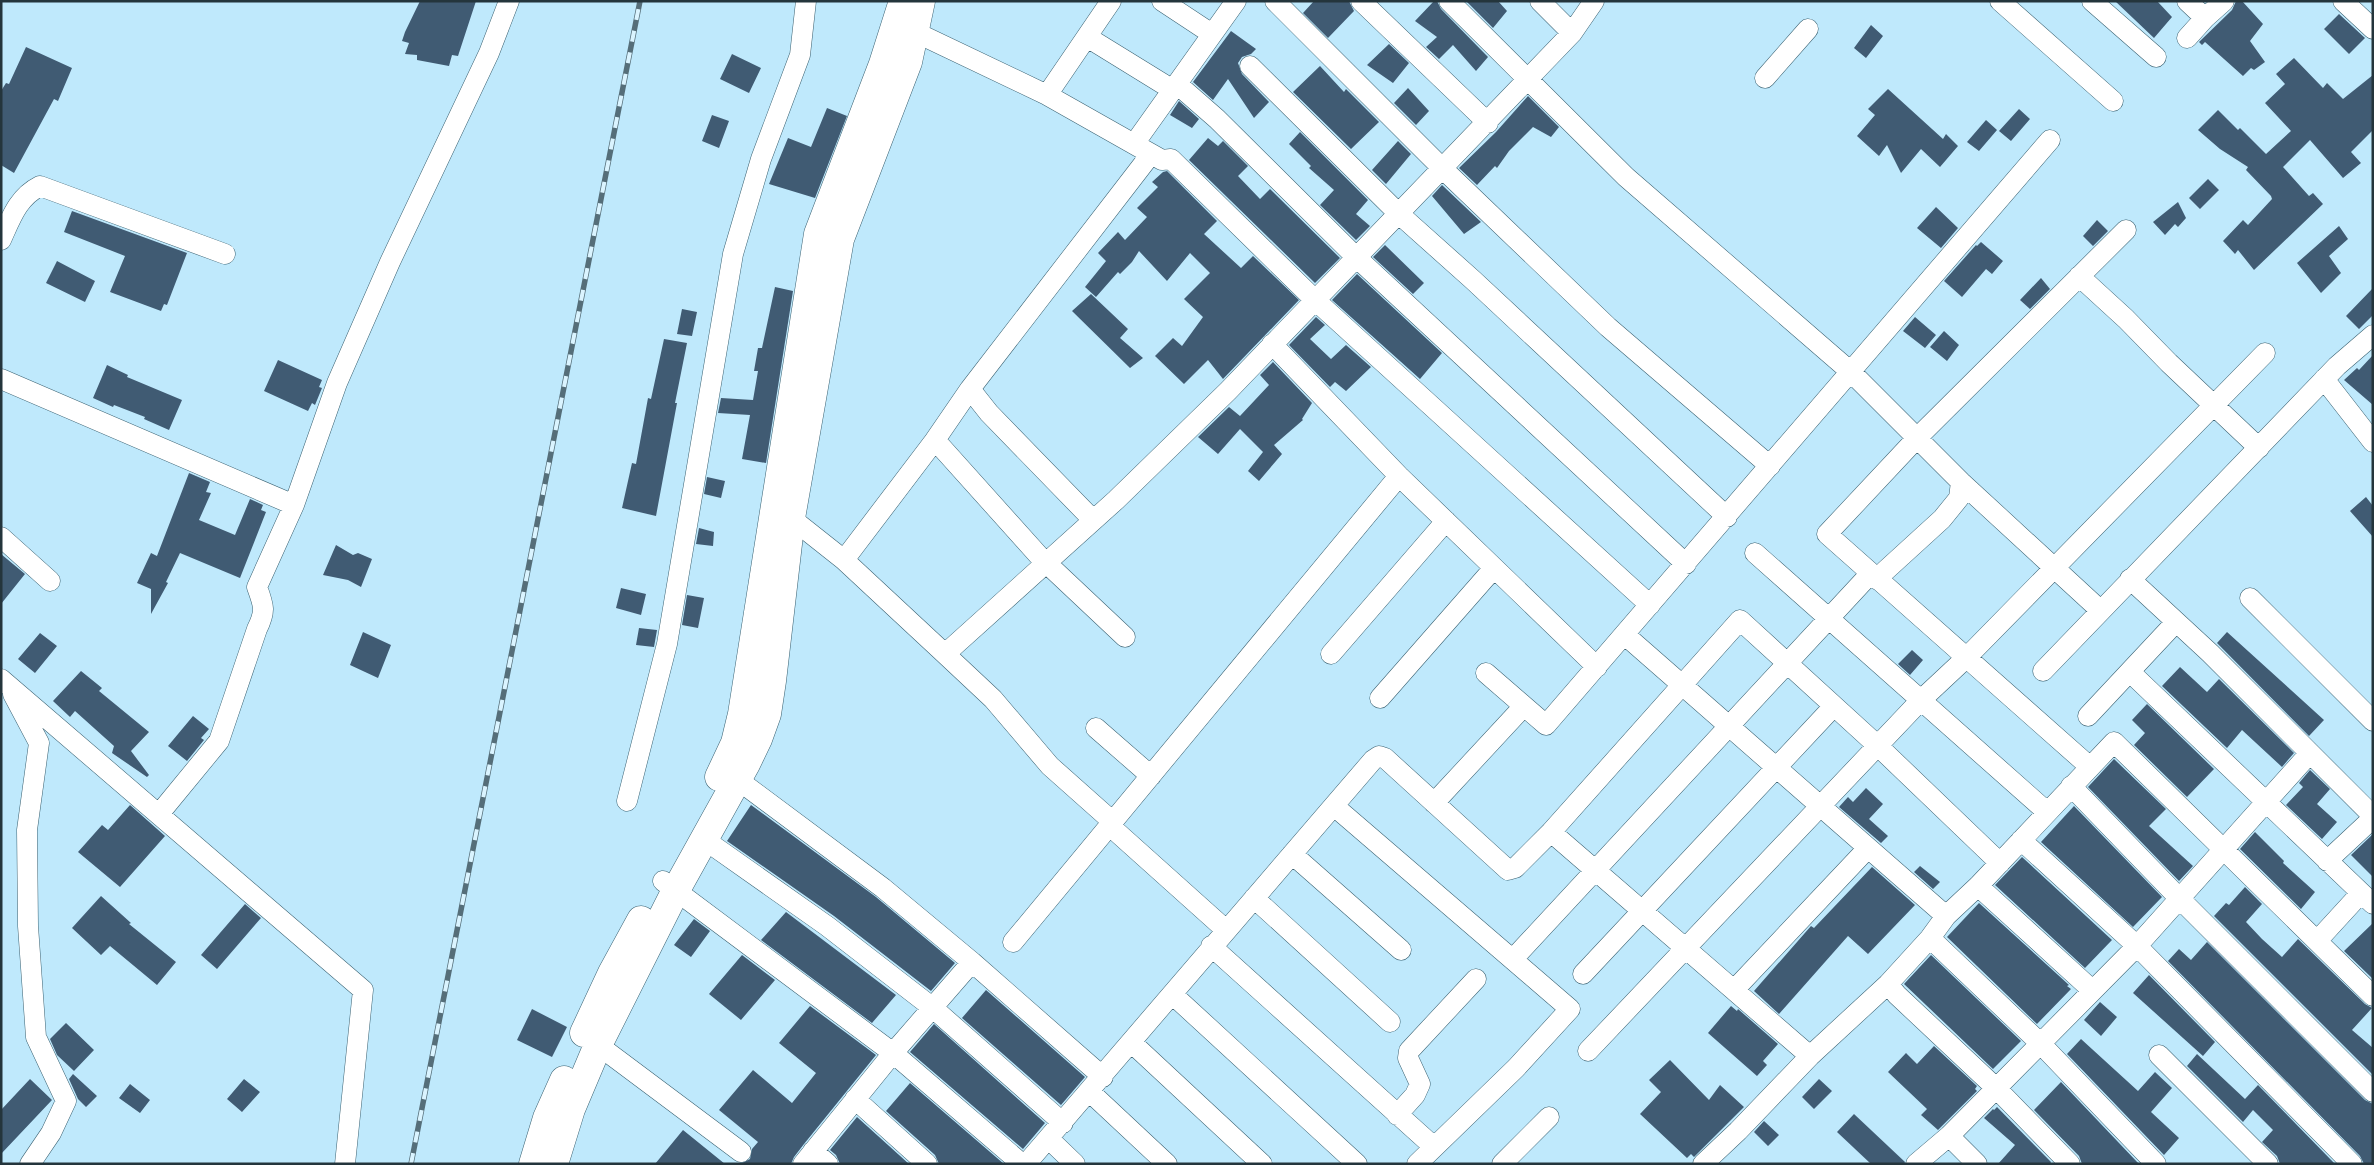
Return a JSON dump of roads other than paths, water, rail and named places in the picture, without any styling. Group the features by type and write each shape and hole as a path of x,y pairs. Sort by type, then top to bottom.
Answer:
{"street":[{"path":"159,814 219,741 265,607 258,587 294,505 337,383 390,262 489,53 509,1"},
{"path":"627,801 667,644 733,254 761,159 800,55 806,1"},
{"path":"554,1164 571,1109 669,886 705,840 730,774 742,714 818,234 883,64 904,20 921,1"},
{"path":"1048,95 1111,1"},
{"path":"1162,1 1212,34"},
{"path":"844,560 935,440 1143,149 1175,87 1236,1"},
{"path":"1275,1 1442,169 1608,326 1770,466"},
{"path":"1361,1 1488,123"},
{"path":"1449,1 1529,78 1626,177 1851,372 1961,482 2056,567 2100,610"},
{"path":"1540,1 1572,33"},
{"path":"945,654 1093,520 1221,398 1488,123 1572,33 1594,1"},
{"path":"2092,1 2156,57"},
{"path":"2187,1 2206,18"},
{"path":"2187,38 2224,1"},
{"path":"2343,1 2373,29"},
{"path":"2001,2 2113,101"},
{"path":"904,20 1048,95 1162,160 1171,159 1315,300 1650,605"},
{"path":"532,1164 547,1118 608,981 669,886 730,774 758,739 767,714 791,518 840,239 908,62 904,20"},
{"path":"1765,78 1808,29"},
{"path":"1087,37 1175,87 1217,118 1356,257 1686,564"},
{"path":"1250,66 1398,214 1473,280 1727,517"},
{"path":"1486,673 1546,725 2050,140"},
{"path":"1,240 16,208 28,192 40,186 225,254"},
{"path":"2089,766 1874,577 1828,534 1917,438 2126,230"},
{"path":"2079,276 2259,448"},
{"path":"2043,671 2324,379 2373,335"},
{"path":"1272,344 1399,476 1597,668"},
{"path":"1588,1051 1921,700 1967,657 2266,353"},
{"path":"1,378 294,505"},
{"path":"2324,379 2373,442"},
{"path":"970,389 989,413 1093,520"},
{"path":"935,440 1040,557 1047,561 1125,637"},
{"path":"1013,942 1399,476"},
{"path":"1513,959 1828,619 1874,577 1885,571 1942,519 1959,498 1961,482"},
{"path":"791,518 844,560 993,699 1050,766 1226,930"},
{"path":"1331,654 1446,521"},
{"path":"1,537 50,581"},
{"path":"1755,553 2047,812"},
{"path":"1380,698 1494,568"},
{"path":"2130,579 2310,753 2373,817 2327,861"},
{"path":"2250,598 2373,721"},
{"path":"1026,1164 1103,1077 1211,946 1373,760 1379,756 1385,758 1508,870 1515,868 1551,832 1740,620 1878,746 2000,863"},
{"path":"2088,716 2176,622"},
{"path":"1625,635 1946,916"},
{"path":"2130,672 2367,899 2317,941"},
{"path":"4,681 363,990 345,1164"},
{"path":"4,681 38,744 27,830 28,926 36,1037 66,1101 51,1133 30,1164"},
{"path":"1434,803 1524,706"},
{"path":"1583,974 1644,912 1834,706"},
{"path":"1096,728 1151,776"},
{"path":"1703,1164 1738,1131 1810,1056 1888,984 1930,938 1946,916 1978,886 2089,766 2114,742 2373,996"},
{"path":"1916,1164 1949,1136 2092,990 2138,946 2310,753"},
{"path":"730,774 883,888 972,962 1103,1077"},
{"path":"2071,786 2180,899 2373,1092"},
{"path":"1334,806 1570,1009 1516,1068 1417,1164"},
{"path":"1551,832 1810,1056"},
{"path":"705,840 827,926 933,1008 1063,1123"},
{"path":"2021,840 2138,946 2352,1164"},
{"path":"1734,990 1868,848"},
{"path":"1292,854 1401,950"},
{"path":"669,886 893,1053 1022,1164"},
{"path":"1978,886 2092,990"},
{"path":"1254,898 1390,1022"},
{"path":"1930,938 2040,1043 2156,1164"},
{"path":"1211,946 1397,1116 1434,1147"},
{"path":"815,1160 855,1099 972,962"},
{"path":"1397,1116 1415,1094 1420,1084 1408,1058 1409,1051 1476,979"},
{"path":"1888,984 1896,996 1996,1088 2070,1164"},
{"path":"1172,994 1357,1164"},
{"path":"1132,1043 1262,1164"},
{"path":"598,1045 741,1152"},
{"path":"2159,1055 2268,1164"},
{"path":"1090,1092 1167,1164"},
{"path":"855,1099 927,1164"},
{"path":"1502,1164 1549,1117"},
{"path":"1949,1136 1977,1164"},
{"path":"1049,1139 1075,1164"}],"railway":[{"path":"411,1164 640,1"}]}
